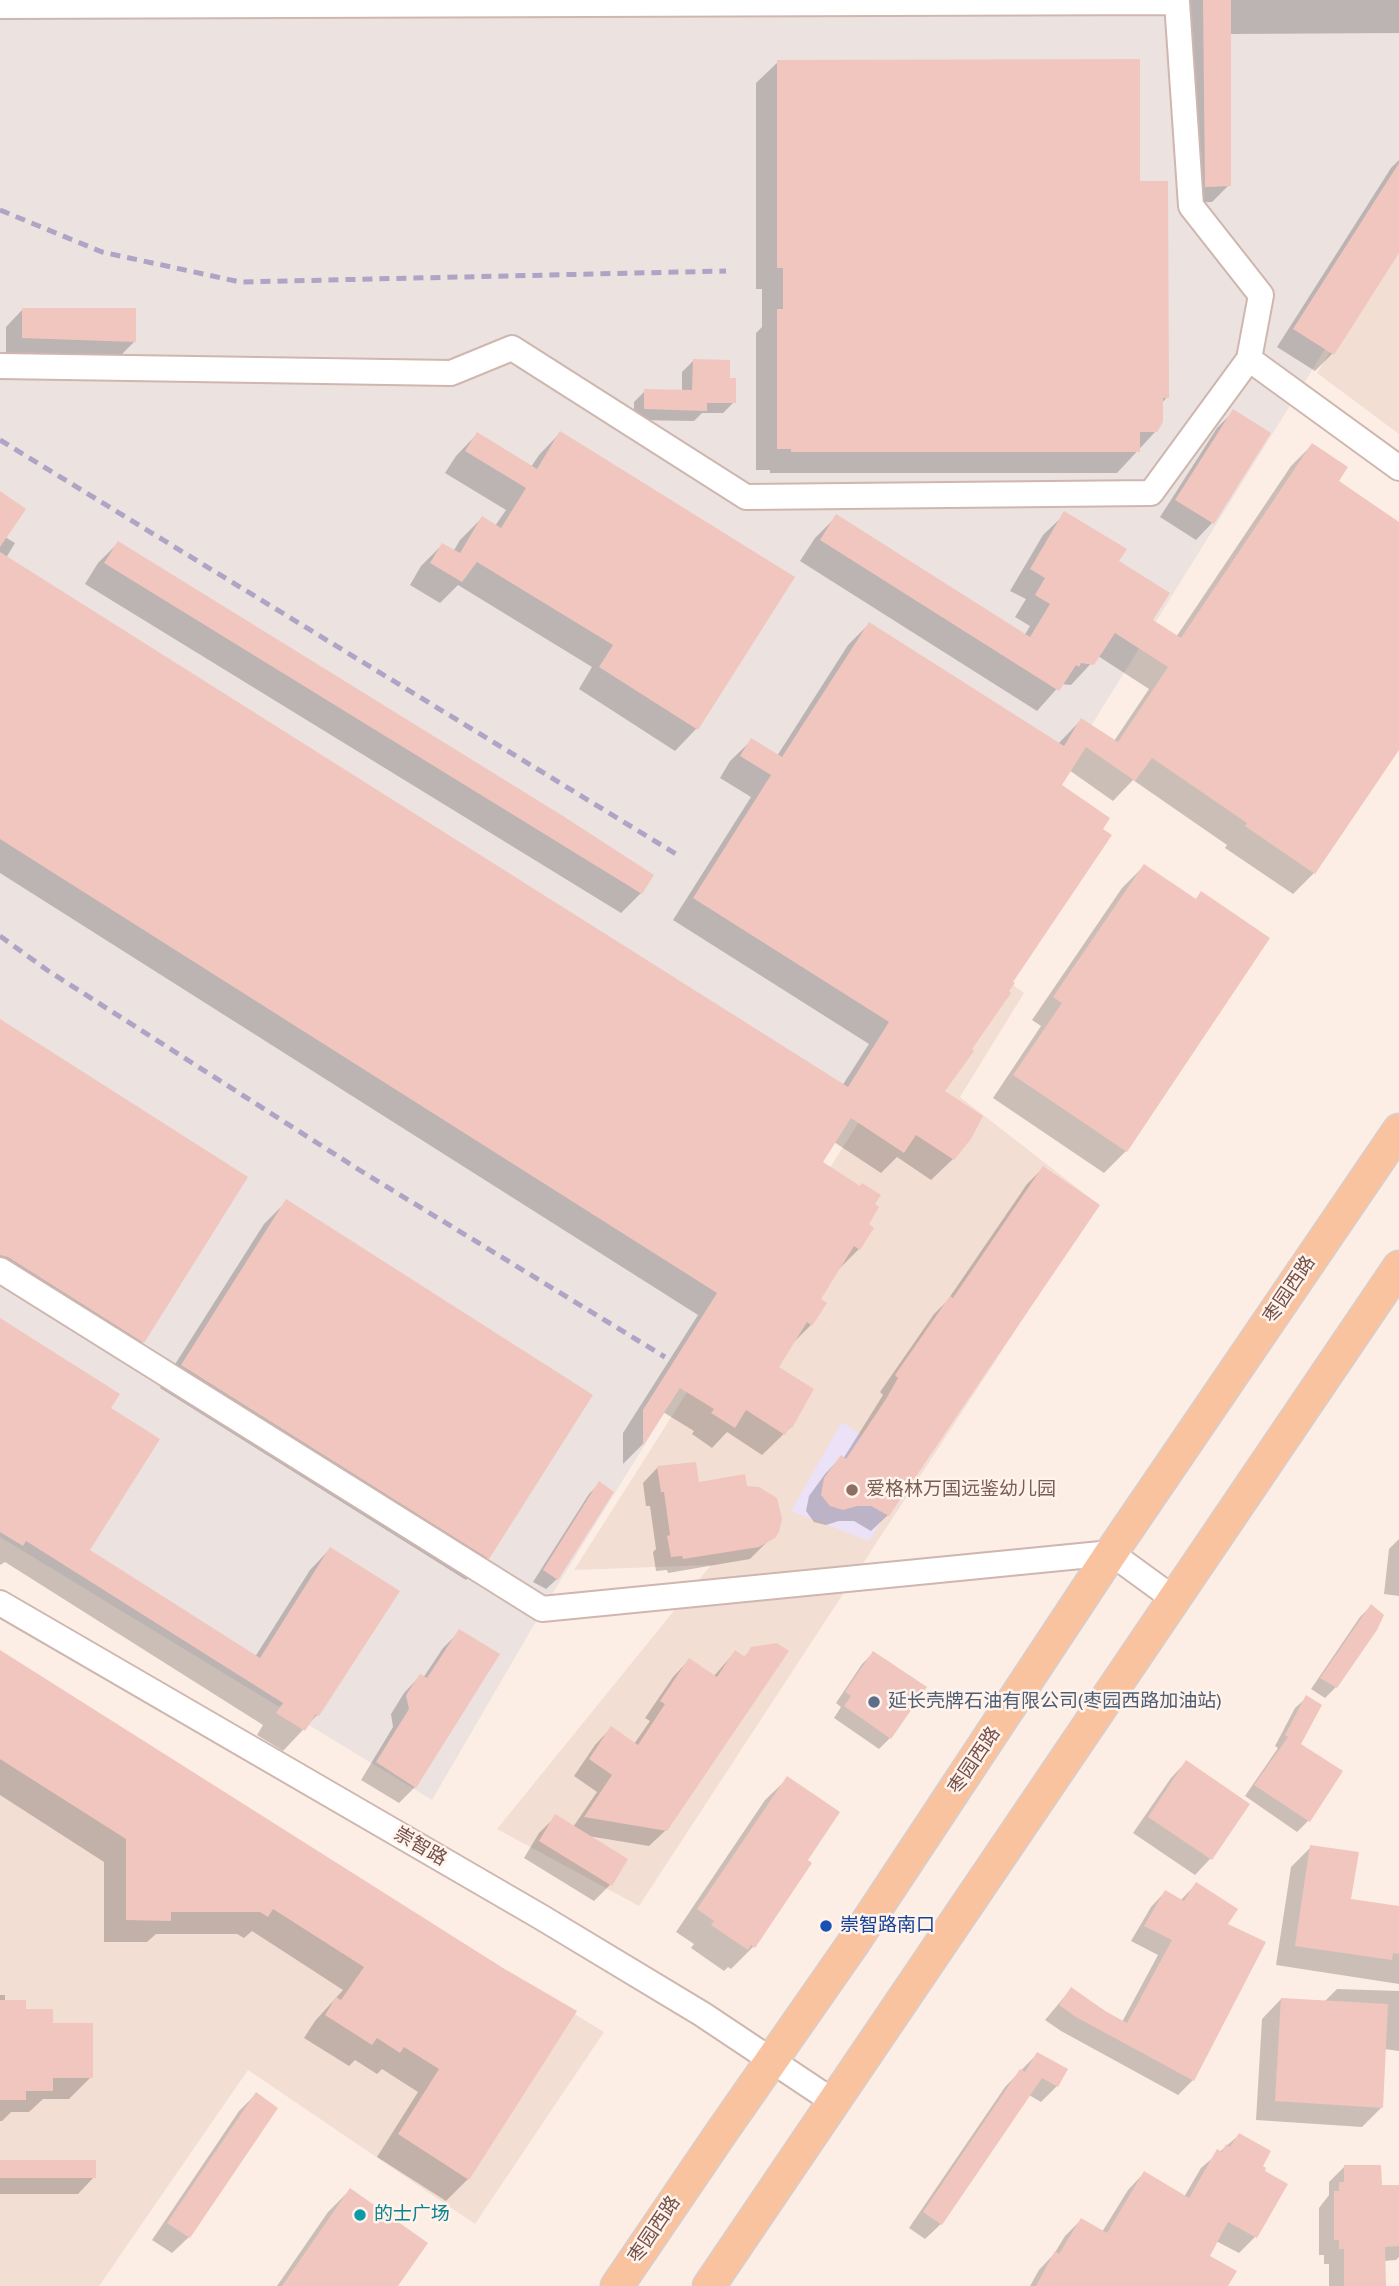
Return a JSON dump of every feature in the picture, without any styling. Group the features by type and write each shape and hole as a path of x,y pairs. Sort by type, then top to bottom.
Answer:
{"main road":[{"name":"枣园西路","path":"617,2286 852,1945 1111,1553 1399,1130"},
{"path":"709,2286 1399,1267"}],"street":[{"path":"0,6 1178,2 1191,206 1261,295 1249,359 1151,493 746,497 512,348 451,373 0,366"},
{"path":"1249,359 1399,468"},
{"path":"0,1270 542,1609 1111,1553 1174,1598"},
{"name":"崇智路","path":"0,1603 541,1917 772,2059 834,2102"}],"shaded area":[{"path":"0,0 1399,0 1399,230 549,1599 432,1800 0,1537"},
{"path":"1399,241 1399,434 1317,373"},
{"path":"967,952 1024,993 960,1097 1098,1204 639,1906 497,1829 711,1565 574,1570"},
{"name":"爱格林万国远鉴幼儿园","path":"842,1422 913,1470 869,1541 791,1511"},
{"path":"0,1664 604,2032 475,2224 248,2070 99,2286 0,2286"}],"building":[{"path":"1203,0 1231,0 1231,186 1205,187"},
{"path":"1140,59 1140,181 1168,181 1169,398 1163,398 1163,422 1157,432 1140,432 1140,452 791,452 791,449 777,449 777,309 783,309 783,268 777,268 777,60"},
{"path":"1399,163 1399,253 1334,355 1293,329"},
{"path":"22,308 136,308 136,342 22,338"},
{"path":"693,359 730,360 730,378 736,378 736,403 707,403 707,411 644,409 644,389 692,390"},
{"path":"1233,409 1271,433 1214,524 1175,500"},
{"path":"560,431 795,577 698,730 599,667 613,645 477,562 462,582 430,563 442,543 460,553 482,516 501,528 526,488 465,451 477,432 537,469"},
{"path":"1312,443 1348,467 1339,481 1399,522 1399,750 1315,874 1245,826 1247,823 1152,758 1135,781 1086,747 1062,785 1110,818 1103,829 1112,835 1013,982 1015,983 1009,991 1011,993 945,1091 983,1116 971,1139 954,1160 916,1135 904,1153 851,1118 823,1162 860,1186 862,1183 881,1195 875,1204 879,1207 869,1224 874,1228 860,1250 854,1246 821,1299 827,1303 812,1326 807,1322 779,1367 814,1389 792,1428 790,1427 785,1435 746,1410 735,1428 711,1413 714,1409 680,1388 643,1446 643,1410 717,1293 0,839 0,552 848,1087 889,1022 693,898 771,775 740,756 751,738 782,757 869,622 1064,746 1081,718 1118,742 1168,667 1115,633 1094,665 1076,665 1059,691 820,540 836,514 1030,637 1050,604 1035,595 1045,578 1030,569 1064,511 1127,549 1119,561 1170,593 1153,620 1181,638"},
{"path":"0,491 26,509 0,547"},
{"path":"118,541 654,875 642,894 104,563"},
{"path":"1144,864 1196,899 1201,891 1270,938 1127,1152 1013,1075 1062,1003 1053,997"},
{"path":"0,1019 248,1177 144,1343 8,1257 0,1255"},
{"path":"1043,1166 1100,1205 889,1516 871,1506 843,1510 830,1506 821,1495 824,1478 841,1455 846,1459 886,1399 898,1378 895,1375 950,1296 953,1298"},
{"path":"286,1199 593,1395 489,1559 181,1365"},
{"path":"0,1318 120,1394 111,1408 160,1439 90,1550 260,1658 330,1547 400,1591 319,1716 316,1714 305,1731 276,1713 283,1703 26,1541 23,1546 0,1532"},
{"path":"696,1462 699,1482 745,1474 747,1486 759,1487 777,1498 782,1519 775,1538 759,1547 683,1559 682,1556 671,1557 664,1492 661,1492 657,1466"},
{"path":"599,1481 614,1492 558,1580 543,1570"},
{"path":"1371,1604 1384,1615 1377,1630 1337,1688 1320,1678"},
{"path":"459,1629 500,1654 416,1788 376,1762 409,1709 406,1696 408,1692 420,1674 427,1678"},
{"path":"777,1643 789,1651 667,1831 584,1817 612,1775 589,1759 611,1726 638,1745 665,1704 660,1701 689,1658 717,1677 735,1650 745,1657 751,1647"},
{"path":"0,1650 503,1968 577,2011 469,2180 398,2134 439,2069 404,2047 400,2053 377,2038 372,2045 325,2015 336,1997 341,2000 364,1967 273,1909 268,1917 260,1912 171,1912 171,1921 126,1920 126,1839 0,1759"},
{"path":"873,1651 927,1687 891,1739 844,1706 851,1696 845,1692"},
{"path":"1306,1695 1322,1705 1301,1744 1343,1771 1310,1822 1254,1785 1288,1737 1285,1735"},
{"path":"1186,1760 1250,1804 1212,1860 1148,1817"},
{"path":"787,1776 840,1812 808,1860 812,1863 755,1948 751,1945 748,1950 711,1925 714,1921 697,1909"},
{"path":"555,1814 628,1859 612,1886 539,1841"},
{"path":"1310,1845 1359,1852 1351,1899 1399,1906 1399,1954 1393,1953 1392,1960 1295,1946"},
{"path":"1196,1882 1238,1909 1228,1924 1266,1942 1194,2081 1076,2017 1059,2005 1071,1987 1127,2023 1172,1940 1144,1926 1165,1890 1184,1901"},
{"path":"1281,1998 1388,2004 1383,2108 1275,2101"},
{"path":"0,2000 26,2000 26,2009 53,2009 53,2023 93,2023 93,2078 53,2078 53,2091 26,2091 26,2100 0,2100"},
{"path":"1037,2052 1068,2069 1058,2087 1042,2078 942,2225 923,2212 1020,2069 1025,2072"},
{"path":"256,2092 278,2108 190,2238 167,2223"},
{"path":"1239,2133 1271,2151 1263,2166 1265,2171 1288,2184 1257,2238 1228,2222 1210,2256 1237,2271 1228,2286 1036,2286 1055,2251 1059,2254 1081,2218 1107,2233 1144,2171 1189,2198 1217,2149 1222,2152 1226,2144 1230,2147"},
{"path":"0,2160 96,2160 96,2178 0,2178"},
{"path":"1344,2165 1381,2165 1382,2185 1399,2185 1399,2246 1385,2247 1386,2286 1344,2286 1344,2249 1339,2249 1339,2240 1334,2240 1334,2191 1339,2191 1339,2182 1344,2182"},
{"name":"的士广场","path":"350,2188 428,2243 398,2286 282,2286"}],"railway":[{"path":"0,210 102,252 240,282 726,271"},
{"path":"0,440 676,854"},
{"path":"0,936 47,970 361,1171 665,1357"}],"place":[{"name":"爱格林万国远鉴幼儿园","path":"852,1490"},
{"name":"延长壳牌石油有限公司(枣园西路加油站)","path":"874,1702"},
{"name":"崇智路南口","path":"826,1926"},
{"name":"的士广场","path":"360,2215"}]}
